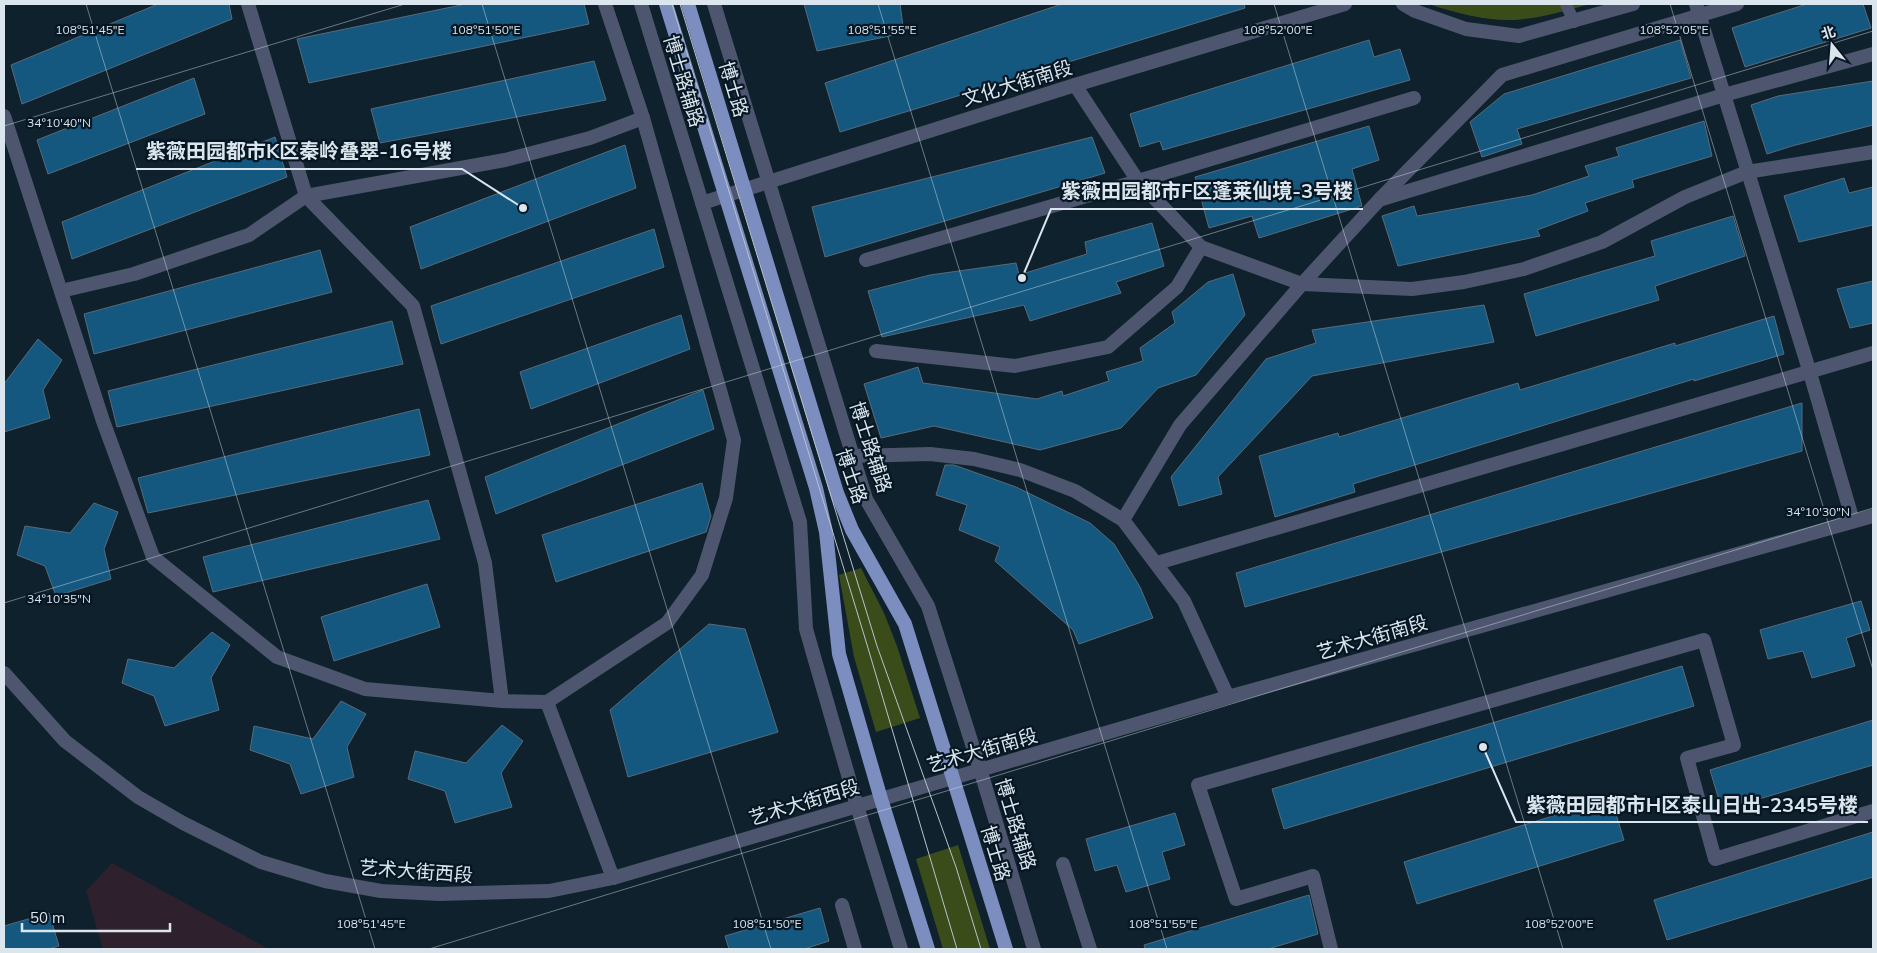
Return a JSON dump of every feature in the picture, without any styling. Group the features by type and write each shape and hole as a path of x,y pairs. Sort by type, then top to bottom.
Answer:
{"main road":[{"name":"博士路","path":"666,4 816,488 826,532 839,654 881,799 928,949"},
{"name":"博士路","path":"688,4 836,493 852,530 905,624 1006,949"}],"street":[{"path":"248,4 306,196 413,306 485,563 502,701"},
{"path":"4,116 103,421 153,557 277,657 364,689 502,701 547,702 667,623 702,575 726,498 734,440 643,118 605,4"},
{"name":"博士路辅路","path":"641,4 800,522 806,629 901,949"},
{"name":"博士路辅路","path":"714,4 866,499 928,606 1034,949"},
{"name":"文化大街南段","path":"702,203 1075,85 1345,4"},
{"path":"1403,4 1415,11 1466,29 1519,36 1633,4"},
{"path":"1566,4 1574,22"},
{"path":"1123,520 1180,425 1302,284 1380,199 1502,75 1697,10 1737,4"},
{"path":"1697,10 1810,373 1853,521"},
{"path":"1380,199 1724,95 1873,54"},
{"path":"1075,85 1138,181 1201,248 1302,284 1412,289 1464,282 1524,269 1602,242 1685,197 1747,172 1873,152"},
{"path":"866,260 1414,98"},
{"path":"61,291 134,274 249,235 306,196 505,160 590,138 643,118"},
{"path":"876,351 1015,366 1108,347 1177,287 1201,248"},
{"path":"1157,563 1873,353"},
{"path":"853,456 930,454 974,459 1020,470 1075,491 1123,520 1184,601 1228,697"},
{"name":"艺术大街南段","path":"881,799 1228,697 1873,516"},
{"path":"1331,949 1313,876 1236,899 1198,785 1704,640 1734,745 1687,758 1715,859 1873,811"},
{"name":"艺术大街西段","path":"4,673 65,741 138,798 261,862 334,883 381,891 439,894 549,891 613,878 881,799"},
{"path":"547,702 613,878"},
{"path":"1064,864 1090,949"},
{"path":"842,905 855,949"}],"shaded area":[{"path":"112,863 269,949 103,949 86,891"}],"green space":[{"path":"1429,4 1590,4 1562,12 1515,20 1471,16"},
{"path":"861,568 884,613 897,646 920,718 876,732 854,657 839,575"},
{"path":"958,845 990,949 943,949 916,859"}],"building":[{"path":"158,4 229,4 232,19 22,104 11,65"},
{"path":"466,4 584,4 589,24 309,83 297,39"},
{"path":"804,4 900,4 904,33 817,51"},
{"path":"1062,4 1244,4 1245,8 840,132 825,83"},
{"path":"1807,4 1863,4 1871,28 1745,67 1732,28"},
{"path":"1369,40 1374,57 1400,49 1410,80 1163,150 1160,141 1140,147 1130,114"},
{"path":"1680,40 1691,78 1517,129 1522,144 1482,157 1470,122 1504,94"},
{"path":"594,61 606,100 380,143 371,109"},
{"path":"194,78 205,114 48,174 37,140"},
{"path":"1873,81 1873,125 1767,154 1751,105 1778,96"},
{"path":"1704,121 1712,156 1632,180 1634,187 1585,203 1588,211 1537,230 1540,236 1398,266 1382,216 1414,206 1417,216 1532,195 1589,176 1585,166 1619,156 1616,148"},
{"path":"1369,126 1379,160 1352,169 1362,206 1259,238 1252,216 1209,228 1195,177"},
{"path":"275,137 287,177 72,259 62,222"},
{"path":"1092,137 1105,173 825,257 812,207"},
{"path":"625,145 636,188 421,269 410,227"},
{"path":"1844,178 1849,193 1873,187 1873,225 1799,242 1784,196"},
{"path":"1733,216 1745,256 1655,286 1659,300 1536,336 1524,294 1655,256 1651,241"},
{"path":"1152,223 1164,266 1116,282 1121,293 1030,321 1024,305 882,337 868,291 930,275 1016,263 1019,275 1087,254 1085,242"},
{"path":"654,229 664,267 441,344 431,306"},
{"path":"320,250 332,292 94,354 84,314"},
{"path":"1233,274 1245,315 1196,375 1158,388 1121,428 1040,450 934,426 881,438 864,384 918,367 923,383 1037,399 1062,391 1063,396 1109,381 1106,372 1143,361 1140,348 1175,323 1172,312 1208,282"},
{"path":"1873,281 1873,323 1850,328 1837,289"},
{"path":"1484,305 1494,342 1312,376 1218,477 1222,494 1179,506 1171,477 1266,359 1316,343 1312,330"},
{"path":"681,315 690,349 531,409 520,372"},
{"path":"1774,316 1784,354 1694,381 1694,379 1353,484 1355,492 1275,517 1259,456 1338,433 1339,437 1518,383 1520,390 1675,343 1675,346"},
{"path":"392,321 403,364 117,427 108,391"},
{"path":"38,339 62,360 43,390 50,418 4,432 4,384"},
{"path":"703,390 714,429 496,514 485,477"},
{"path":"1802,403 1802,451 1245,607 1236,573"},
{"path":"419,409 430,455 148,513 138,478"},
{"path":"945,465 954,465 1016,487 1090,523 1114,544 1140,587 1153,618 1079,644 1073,630 995,561 1000,547 959,530 967,505 936,495"},
{"path":"702,483 711,516 706,532 556,582 542,535"},
{"path":"428,500 440,539 213,592 203,557"},
{"path":"94,503 118,512 104,549 111,579 56,596 45,566 17,555 25,526 70,533"},
{"path":"427,584 440,627 334,661 321,617"},
{"path":"1861,601 1870,630 1846,638 1855,666 1812,678 1803,651 1768,659 1760,630"},
{"path":"709,624 745,629 778,732 628,777 610,710"},
{"path":"212,632 230,645 211,678 219,710 165,726 154,696 122,683 128,659 174,668"},
{"path":"1682,666 1694,706 1284,829 1272,789"},
{"path":"341,701 366,714 347,747 354,777 301,794 290,764 250,750 254,726 313,739"},
{"path":"1873,720 1873,765 1722,810 1710,770"},
{"path":"502,725 523,741 501,773 512,807 455,823 445,791 408,779 415,751 466,763"},
{"path":"1611,798 1624,840 1417,904 1404,862"},
{"path":"1175,813 1185,845 1162,852 1170,879 1126,892 1117,865 1095,871 1086,839"},
{"path":"1873,832 1873,877 1667,940 1654,900"},
{"path":"1309,895 1318,934 1268,949 1145,949 1144,945"},
{"path":"820,908 829,941 804,949 729,949 725,936"},
{"path":"49,913 59,946 48,949 4,949 4,926"}],"tram line":[{"path":"672,4 868,648 957,949"},
{"path":"680,4 877,646 956,867 981,949"}],"place":[{"name":"紫薇田园都市K区秦岭叠翠-16号楼","path":"523,208"},
{"name":"紫薇田园都市F区蓬莱仙境-3号楼","path":"1022,278"},
{"name":"紫薇田园都市H区泰山日出-2345号楼","path":"1483,747"}]}
